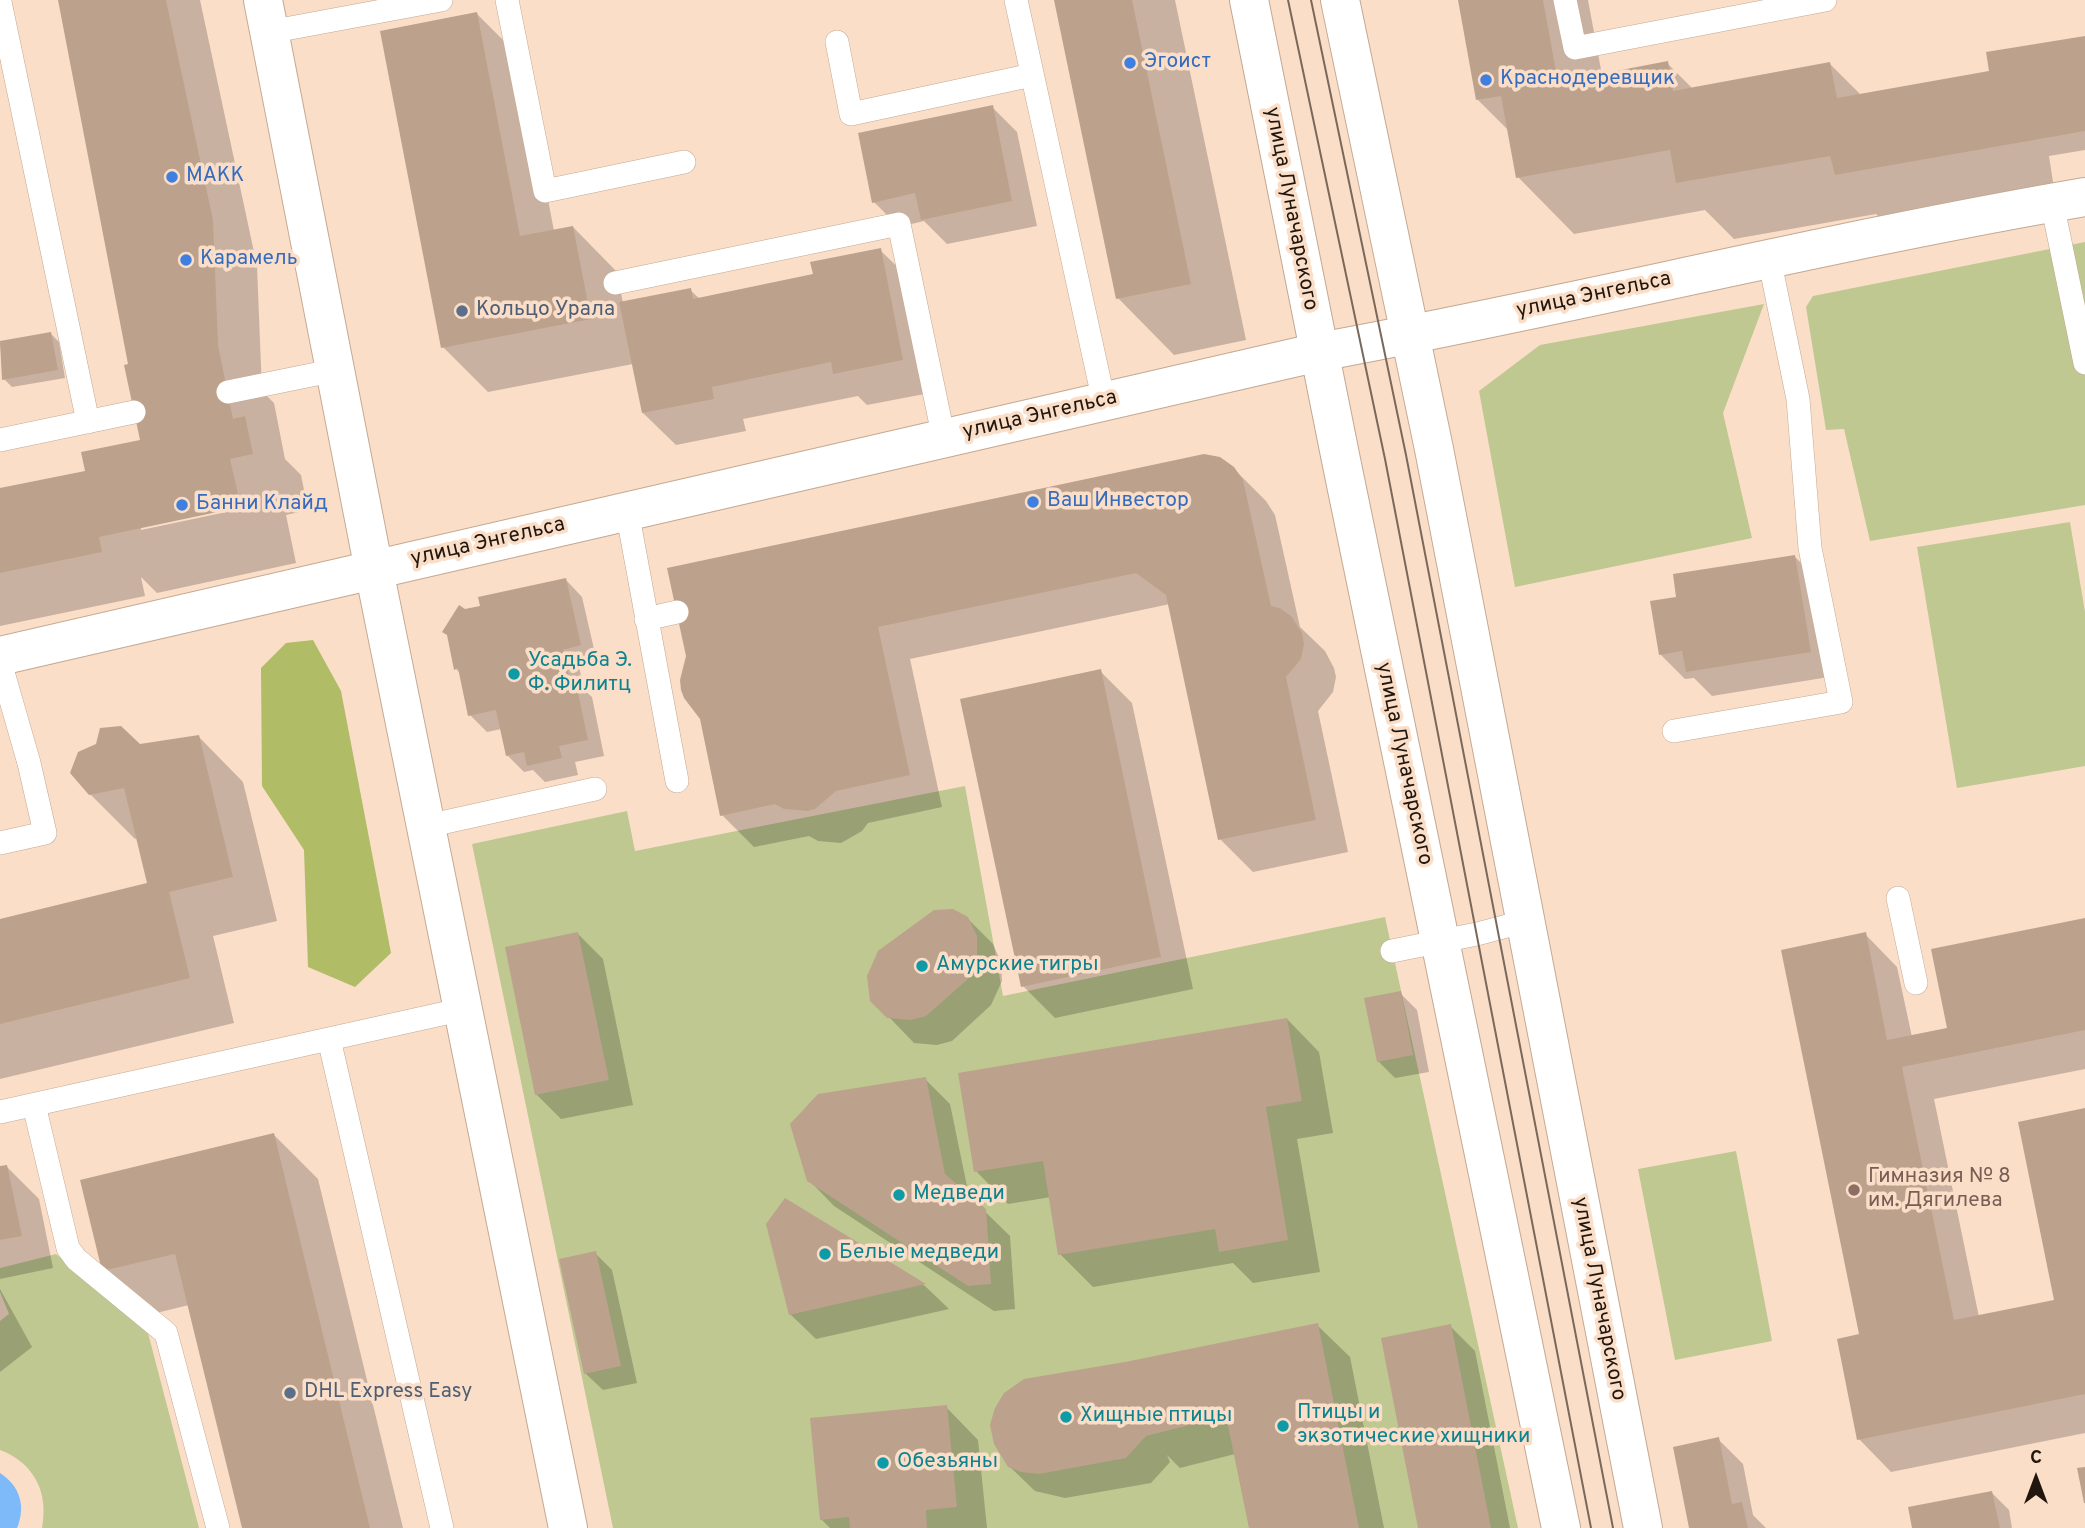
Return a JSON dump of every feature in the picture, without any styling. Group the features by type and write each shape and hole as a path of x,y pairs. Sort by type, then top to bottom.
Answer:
{"street":[{"name":"улица Луначарского","path":"1249,0 1561,1528"},
{"name":"улица Луначарского","path":"1340,0 1410,335 1643,1528"},
{"path":"266,16 374,570 428,825 568,1528"},
{"name":"улица Энгельса","path":"0,656 1319,352 1769,258 2069,200"}],"lane":[{"path":"266,16 441,0"},
{"path":"507,0 545,191 684,162"},
{"path":"1016,0 1104,402"},
{"path":"1565,0 1575,48 1744,8 1825,0"},
{"path":"0,2 88,422"},
{"path":"837,42 850,114 1032,75"},
{"path":"2069,200 2085,363"},
{"path":"615,283 899,224 944,439"},
{"path":"1674,730 1841,702 1810,548 1798,400 1769,258"},
{"path":"228,393 336,370"},
{"path":"0,440 134,412"},
{"path":"627,511 677,781"},
{"path":"646,620 677,612"},
{"path":"0,662 29,763 45,832 0,843"},
{"path":"428,825 595,789"},
{"path":"1898,898 1916,983"},
{"path":"1392,951 1526,921"},
{"path":"0,1112 464,1009"},
{"path":"329,1039 442,1528"},
{"path":"34,1105 68,1248 76,1259 166,1333 218,1528"}],"green space":[{"path":"2085,242 2085,505 1870,541 1844,429 1826,430 1806,307 1813,296"},
{"path":"1764,304 1723,413 1752,538 1515,587 1479,391 1540,345"},
{"path":"2070,522 2085,612 2085,766 1957,788 1917,547"},
{"path":"313,640 341,691 391,953 355,987 308,967 304,850 262,786 261,668 286,643"},
{"path":"965,786 1003,996 1385,917 1518,1528 613,1528 472,844 627,811 635,851"},
{"path":"1736,1151 1772,1341 1675,1360 1638,1169"},
{"path":"56,1254 148,1333 199,1528 42,1528 43,1502 36,1480 22,1463 0,1450 0,1321 9,1314 0,1292 0,1268"}],"water":[{"path":"0,1473 17,1490 21,1512 17,1528 0,1528"}],"building":[{"path":"58,0 166,0 213,220 218,345 233,419 245,416 253,454 230,459 241,507 99,537 102,552 0,573 0,488 85,471 81,452 140,440 124,365 128,364"},
{"path":"1054,0 1132,0 1191,284 1116,299"},
{"path":"1458,0 1543,0 1558,82 1668,61 1673,91 1830,62 1837,98 1989,71 1986,52 2085,36 2085,131 1835,175 1830,156 1676,183 1670,150 1516,178 1501,96 1476,100"},
{"path":"477,12 520,236 573,226 591,319 441,348 380,31"},
{"path":"993,105 1012,201 921,220 915,193 872,203 858,133"},
{"path":"881,248 903,360 833,374 831,362 712,387 714,399 642,413 619,302 691,288 693,299 813,274 810,262"},
{"path":"51,332 58,370 2,380 0,341"},
{"path":"1204,454 1220,457 1234,467 1243,480 1271,606 1280,608 1292,617 1302,633 1304,644 1301,659 1286,677 1316,820 1218,840 1166,595 1136,573 878,627 910,775 836,791 815,809 808,811 784,809 775,804 720,816 700,719 681,690 680,680 686,656 667,568"},
{"path":"1795,555 1811,652 1686,672 1682,651 1659,655 1650,601 1676,597 1673,574"},
{"name":"Усадьба Э. Ф. Филитц","path":"566,578 581,645 563,650 570,680 575,678 588,740 559,746 562,758 527,766 524,752 506,756 496,710 468,716 458,668 454,670 447,635 442,632 459,605 465,609 480,606 478,597"},
{"path":"1101,669 1161,957 1021,987 960,699"},
{"path":"121,726 140,744 199,735 233,877 169,892 190,978 0,1024 0,919 147,883 124,788 89,795 70,773 78,752 96,744 100,728"},
{"name":"Амурские тигры","path":"953,909 968,917 977,936 977,955 967,980 926,1016 911,1020 887,1018 870,1001 867,976 878,951 934,910"},
{"path":"2085,918 2085,1030 1902,1067 1954,1320 2054,1300 2018,1122 2085,1108 2085,1394 1857,1440 1837,1339 1859,1334 1781,950 1866,932 1887,1040 1947,1028 1931,949"},
{"path":"578,932 609,1080 535,1095 505,947"},
{"path":"1401,991 1413,1055 1377,1062 1364,998"},
{"path":"1287,1018 1302,1101 1266,1107 1288,1240 1219,1252 1215,1229 1058,1255 1043,1161 974,1172 958,1073"},
{"name":"Медведи","path":"926,1077 945,1174 986,1209 991,1284 968,1286 807,1181 790,1124 818,1094"},
{"path":"274,1133 370,1528 242,1528 175,1254 102,1271 80,1180"},
{"path":"7,1165 22,1236 0,1240 0,1166"},
{"name":"Белые медведи","path":"785,1198 926,1284 789,1315 766,1224"},
{"path":"596,1251 621,1366 584,1374 559,1259"},
{"name":"Птицы и экзотические хищники","path":"1318,1323 1359,1528 1249,1528 1226,1416 1146,1436 1126,1458 1039,1474 1008,1467 994,1444 990,1425 995,1408 1004,1393 1024,1379 1125,1362"},
{"path":"1451,1324 1491,1528 1418,1528 1381,1338"},
{"name":"Обезьяны","path":"947,1405 957,1507 926,1510 927,1528 850,1528 849,1517 820,1520 810,1418"},
{"path":"1719,1437 1732,1504 1742,1502 1748,1528 1689,1528 1673,1447"},
{"path":"2085,1467 2085,1503 2084,1503 2077,1468"},
{"path":"1992,1491 2000,1528 1912,1528 1908,1507"}],"tram line":[{"path":"1288,0 1385,459 1591,1528"},
{"path":"1311,0 1406,455 1613,1528"}],"place":[{"name":"Эгоист","path":"1130,63"},
{"name":"Краснодеревщик","path":"1486,80"},
{"name":"МАКК","path":"172,177"},
{"name":"Карамель","path":"186,260"},
{"name":"Кольцо Урала","path":"462,311"},
{"name":"Ваш Инвестор","path":"1033,502"},
{"name":"Банни Клайд","path":"182,505"},
{"name":"Усадьба Э. Ф. Филитц","path":"514,674"},
{"name":"Амурские тигры","path":"922,966"},
{"name":"Гимназия № 8 им. Дягилева","path":"1854,1190"},
{"name":"Медведи","path":"899,1195"},
{"name":"Белые медведи","path":"825,1254"},
{"name":"DHL Express Easy","path":"290,1393"},
{"name":"Хищные птицы","path":"1066,1417"},
{"name":"Птицы и экзотические хищники","path":"1283,1426"},
{"name":"Обезьяны","path":"883,1463"}]}
